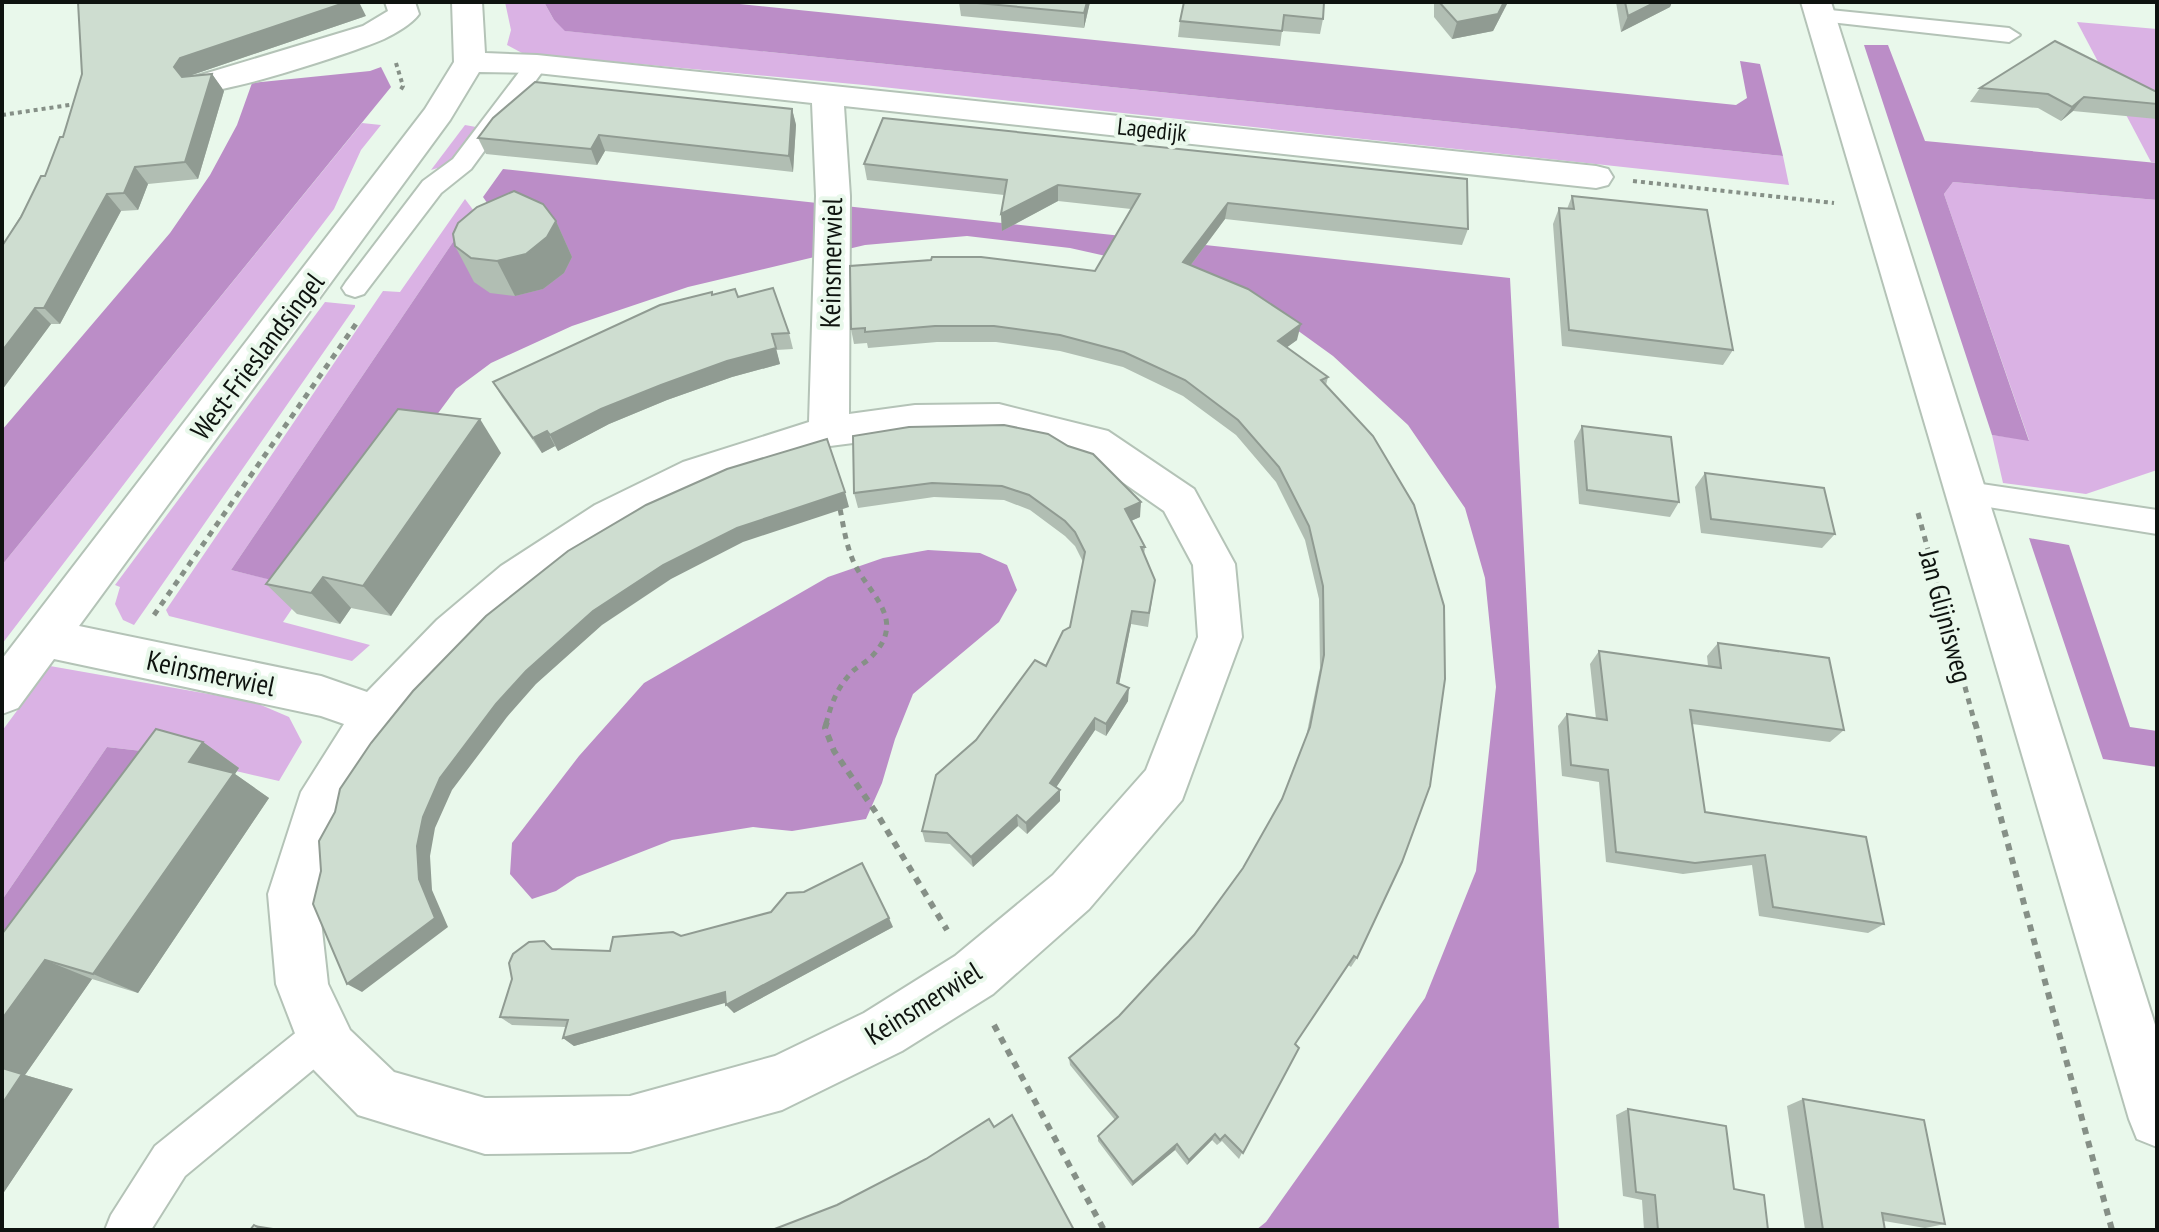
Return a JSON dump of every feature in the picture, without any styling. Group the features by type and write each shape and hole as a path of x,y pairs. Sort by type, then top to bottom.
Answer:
{"street":[{"path":"205,84 374,32 404,14 400,2"},
{"path":"467,2 469,62"},
{"name":"Jan Glijnisweg","path":"1818,8 2157,1119"},
{"name":"Lagedijk","path":"469,62 537,64 1596,177"},
{"name":"West-Frieslandsingel","path":"2,694 439,113 469,62"},
{"name":"Keinsmerwiel","path":"827,95 833,196 829,431"},
{"name":"Keinsmerwiel","path":"999,419 1094,442 1179,500 1214,564 1220,637 1165,784 1071,892 974,975 883,1032 782,1082 630,1124 485,1126 378,1095 331,1049 323,1036 302,984 293,894 318,808 375,715 453,633 516,579 610,517 697,473 829,431 915,420 999,419"},
{"name":"Keinsmerwiel","path":"45,638 321,696 375,715"}],"lane":[{"path":"1818,8 2009,35"},
{"path":"355,288 432,187 462,164 537,64"},
{"path":"1968,494 2157,522"},
{"path":"126,1230 170,1161 323,1036"}],"path":[{"path":"393,52 403,86"},
{"path":"2,115 87,102"},
{"path":"1596,177 1835,203"},
{"path":"1831,188 1838,217"},
{"path":"125,655 373,300 349,296 355,288"},
{"path":"829,431 840,515 852,560 879,599 887,619 884,638 874,655 853,671 832,700 825,728 834,751 879,817 974,975 1001,1041 1104,1230"},
{"name":"Jan Glijnisweg","path":"1916,502 2112,1230"}],"shaded area":[{"path":"505,2 544,2 554,20 566,31 1783,156 1789,185 864,85 522,53 507,45 511,30"},
{"path":"544,2 720,2 1736,105 1747,98 1740,61 1760,64 1783,156 565,31 554,20"},
{"path":"2077,22 2157,29 2157,163 2151,162"},
{"path":"1864,45 1888,45 1925,141 2157,163 2157,200 1953,182 1944,194 2029,441 1992,435"},
{"path":"381,67 391,87 2,565 2,430 170,233 210,175 237,125 252,83 370,71"},
{"path":"362,123 381,125 361,150 334,209 2,644 2,565"},
{"path":"465,125 476,127 451,164 431,170"},
{"path":"503,169 1510,278 1559,1230 1256,1230 1266,1222 1425,998 1476,871 1496,687 1485,578 1465,508 1408,425 1333,356 1265,307 1182,273 1070,248 967,236 865,245 688,287 572,326 491,363 456,389 308,589 231,570 474,211 508,233 483,197"},
{"path":"1953,182 2157,200 2157,470 2086,494 2003,483 1992,435 2029,440 1944,194"},
{"path":"465,199 474,211 231,570 306,588 283,622 370,645 352,661 169,616 166,610 383,291 400,292"},
{"path":"325,302 355,307 134,625 123,620 115,604 120,587 115,585"},
{"path":"2029,538 2069,545 2130,727 2157,731 2157,767 2103,759"},
{"path":"928,550 980,553 1007,565 1017,590 999,622 913,694 866,819 792,831 753,827 672,840 577,877 556,891 532,899 510,874 512,843 579,756 644,683 828,577 883,558"},
{"path":"50,666 254,702 289,717 302,742 279,781 159,753 107,747 2,900 2,731"},
{"path":"107,747 159,753 2,965 2,900"}],"building":[{"path":"78,2 347,2 180,58 174,67 182,77 212,74 185,162 135,167 124,193 107,194 44,308 35,308 2,351 2,246 21,217 41,176 45,176 60,137 63,137 82,74"},
{"path":"966,2 1087,2 1084,13"},
{"path":"1184,2 1324,2 1323,19 1284,15 1282,31 1180,21"},
{"path":"1439,2 1504,2 1498,14 1457,22"},
{"path":"1625,2 1656,2 1628,16"},
{"path":"2055,41 2157,92 2157,104 2084,97 2072,107 2048,94 1980,88"},
{"path":"535,82 792,109 789,156 599,135 591,149 478,138 493,118"},
{"path":"883,118 1467,179 1468,229 1228,203 1183,262 1248,289 1301,324 1278,341 1328,377 1321,380 1373,436 1414,505 1444,606 1445,679 1430,786 1402,862 1357,958 1354,956 1295,1044 1299,1048 1243,1153 1225,1135 1220,1140 1215,1134 1189,1160 1177,1144 1133,1182 1098,1136 1118,1117 1069,1058 1119,1016 1194,935 1243,868 1282,799 1310,727 1324,655 1323,586 1309,526 1279,467 1238,420 1185,380 1124,352 1060,335 994,326 935,326 865,332 865,328 851,329 850,266 931,260 932,257 981,257 1095,271 1140,194 1058,185 1001,214 1007,180 864,164"},
{"path":"514,191 543,204 556,221 547,237 526,254 497,261 471,258 455,246 453,234 458,223 477,207"},
{"path":"1572,196 1707,210 1733,350 1569,330 1559,208 1574,209"},
{"path":"773,288 789,333 772,334 776,348 727,361 661,385 601,409 550,435 547,431 533,438 493,382 660,305 712,292 712,295 735,289 738,297"},
{"path":"398,409 480,419 363,586 323,577 311,593 266,584"},
{"path":"1004,425 1048,434 1068,446 1093,454 1141,502 1125,509 1145,547 1141,547 1155,580 1149,613 1132,611 1117,683 1129,688 1106,724 1095,718 1050,783 1060,790 1026,823 1017,815 971,857 947,833 922,831 936,775 976,740 1035,660 1046,666 1063,631 1070,627 1085,552 1075,532 1065,521 1029,495 1002,486 932,483 854,493 853,436 909,427"},
{"path":"1582,426 1671,437 1679,502 1587,490"},
{"path":"827,439 845,492 737,528 663,565 593,611 526,671 496,704 440,778 423,817 417,846 419,879 435,918 347,984 313,904 321,871 319,841 335,812 340,789 371,743 413,691 486,616 568,551 646,505 727,469"},
{"path":"1705,473 1824,488 1835,534 1711,519"},
{"path":"1718,643 1829,658 1844,730 1690,710 1705,812 1866,837 1884,924 1773,907 1765,855 1695,863 1616,852 1608,770 1571,765 1567,714 1607,720 1599,651 1721,668"},
{"path":"156,729 203,742 189,762 234,773 93,974 45,960 2,1019 2,934"},
{"path":"862,863 889,918 726,1005 725,992 563,1038 568,1020 500,1017 512,979 509,963 513,954 529,942 544,941 552,949 610,951 613,937 673,932 681,936 771,912 787,893 804,892"},
{"path":"2,1068 22,1074 2,1104"},
{"path":"1803,1099 1924,1120 1945,1224 1882,1213 1885,1230 1823,1230"},
{"path":"1628,1109 1726,1126 1734,1189 1764,1195 1768,1230 1658,1230 1655,1195 1636,1192"},
{"path":"1012,1115 1074,1230 772,1230 837,1205 926,1159 989,1119 994,1127"}]}
